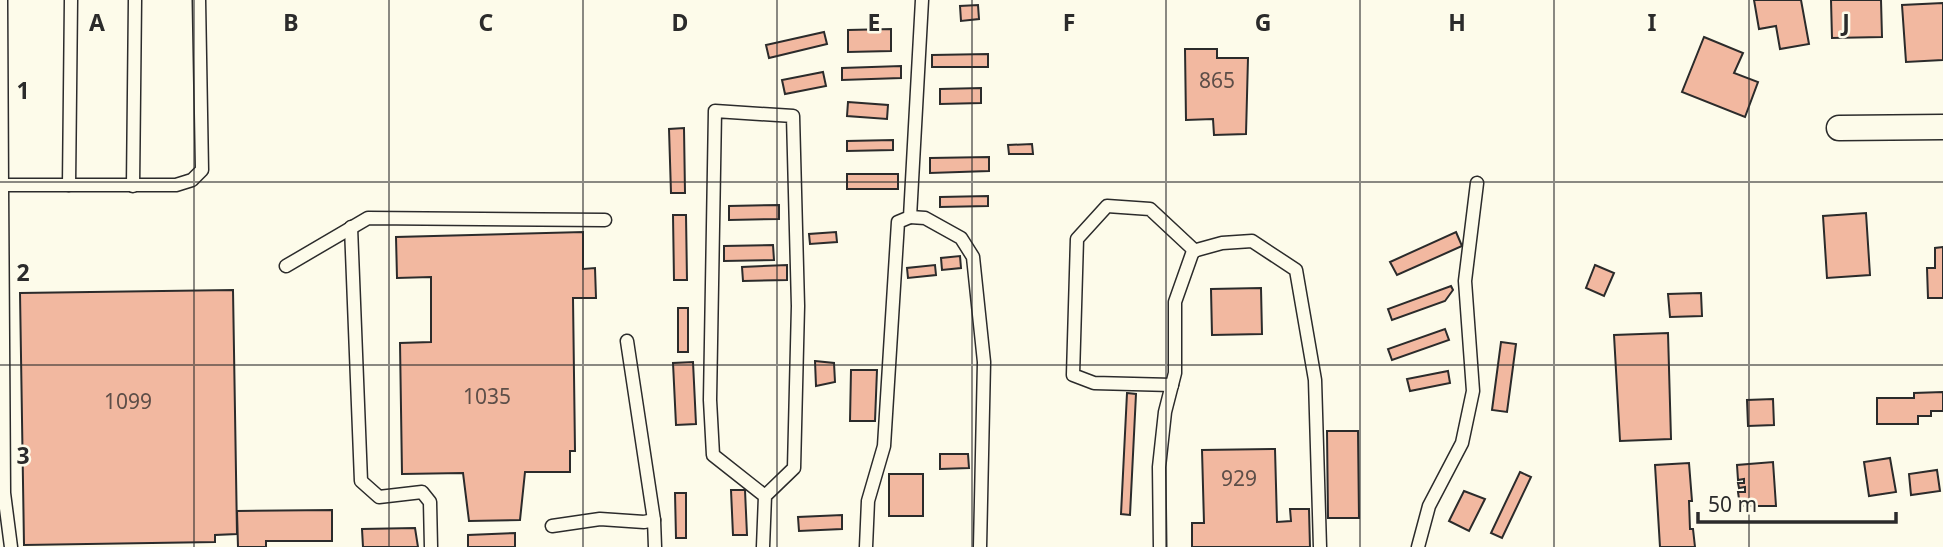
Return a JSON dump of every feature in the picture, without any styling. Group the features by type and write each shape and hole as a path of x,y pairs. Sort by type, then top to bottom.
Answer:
{"street":[{"path":"1839,128 1943,127"}],"lane":[{"path":"1,0 4,493 11,547"},
{"path":"69,185 71,0"},
{"path":"133,186 135,0"},
{"path":"2,185 176,186 192,180 202,170 199,0"},
{"path":"910,217 922,0"},
{"path":"764,547 765,496 794,468 798,306 793,116 715,111 710,400 713,455 765,496"},
{"path":"1418,547 1429,506 1462,443 1473,391 1465,281 1477,183"},
{"path":"1172,385 1094,383 1073,375 1077,239 1107,206 1150,209 1195,251"},
{"path":"866,547 868,501 884,446 898,222 910,217 925,218 961,239 974,257 984,362 980,547"},
{"path":"286,266 368,218 605,220"},
{"path":"351,227 361,481 379,497 422,492 430,502 431,547"},
{"path":"1160,547 1159,467 1165,412 1175,373 1175,302 1193,251 1222,243 1252,241 1296,270 1315,380 1320,547"},
{"path":"627,341 654,520 655,547"},
{"path":"552,526 600,519 644,522 654,520"}],"building":[{"path":"1754,0 1801,0 1809,44 1780,49 1776,26 1759,29"},
{"path":"1831,0 1881,0 1882,37 1832,38"},
{"path":"1943,3 1943,60 1906,62 1902,5"},
{"path":"978,5 979,19 961,21 960,6"},
{"path":"891,29 891,51 848,52 848,30"},
{"path":"824,32 827,44 769,58 766,45"},
{"path":"1704,37 1743,53 1734,73 1758,82 1745,117 1682,92"},
{"path":"1185,49 1217,49 1217,58 1248,58 1246,134 1214,135 1213,119 1186,120"},
{"path":"988,54 988,67 932,67 932,55"},
{"path":"901,66 901,78 842,80 842,68"},
{"path":"823,72 826,86 785,94 782,80"},
{"path":"981,88 981,103 940,104 940,89"},
{"path":"848,102 888,105 887,119 847,116"},
{"path":"684,128 685,193 671,193 669,129"},
{"path":"893,140 893,150 847,151 847,141"},
{"path":"1032,144 1033,154 1009,154 1008,145"},
{"path":"989,157 989,171 930,173 930,158"},
{"path":"847,174 898,174 898,189 847,189"},
{"path":"988,196 988,206 940,207 940,197"},
{"path":"779,205 779,219 729,220 729,206"},
{"path":"1866,213 1870,275 1827,278 1823,216"},
{"path":"673,215 686,215 687,280 674,280"},
{"path":"583,232 583,269 595,268 596,298 573,298 575,451 570,451 570,472 525,472 520,520 469,521 463,473 402,474 400,343 431,342 431,277 397,278 396,237"},
{"path":"836,232 837,242 810,244 809,234"},
{"path":"1456,232 1462,246 1397,275 1390,262"},
{"path":"773,245 774,260 724,261 724,246"},
{"path":"1943,247 1943,298 1928,298 1927,268 1935,268 1935,248"},
{"path":"960,256 961,268 942,270 941,258"},
{"path":"787,265 787,280 743,281 742,267"},
{"path":"935,265 936,275 908,278 907,268"},
{"path":"1595,265 1614,273 1604,296 1586,288"},
{"path":"1451,286 1453,290 1445,301 1392,320 1388,309"},
{"path":"1261,288 1262,334 1212,335 1211,289"},
{"path":"233,290 237,534 215,535 215,542 24,545 20,293"},
{"path":"1701,293 1702,316 1670,317 1668,294"},
{"path":"678,308 688,308 688,352 678,352"},
{"path":"1445,329 1449,340 1392,360 1388,349"},
{"path":"1668,333 1671,439 1620,441 1614,335"},
{"path":"1501,342 1516,344 1507,412 1492,410"},
{"path":"815,361 834,363 835,382 816,386"},
{"path":"693,362 696,424 676,425 673,363"},
{"path":"851,370 877,370 875,421 850,421"},
{"path":"1448,371 1450,383 1410,391 1407,379"},
{"path":"1943,392 1943,411 1931,411 1931,416 1918,416 1918,424 1877,424 1877,398 1914,398 1914,393"},
{"path":"1127,393 1136,394 1130,515 1121,514"},
{"path":"1773,399 1774,425 1748,426 1747,400"},
{"path":"1327,431 1358,431 1359,518 1328,518"},
{"path":"1275,449 1277,522 1291,521 1290,509 1309,509 1310,547 1192,547 1192,523 1204,523 1202,450"},
{"path":"940,454 968,454 969,468 940,469"},
{"path":"1890,458 1896,492 1869,496 1864,462"},
{"path":"1773,462 1776,506 1740,506 1738,492 1745,492 1745,487 1739,488 1738,483 1744,483 1744,479 1738,480 1737,465"},
{"path":"1689,463 1692,501 1689,501 1690,529 1693,529 1695,547 1660,547 1655,465"},
{"path":"1937,470 1940,491 1911,495 1909,474"},
{"path":"1520,472 1531,477 1502,538 1491,533"},
{"path":"889,474 923,474 923,516 889,516"},
{"path":"731,490 745,490 747,535 733,535"},
{"path":"1464,491 1485,499 1469,531 1449,521"},
{"path":"675,493 686,493 686,538 676,538"},
{"path":"332,510 332,541 266,541 266,547 238,547 237,511"},
{"path":"842,515 842,529 799,531 798,517"},
{"path":"415,528 418,547 363,547 362,529"},
{"path":"515,533 515,547 468,547 468,535"}]}
